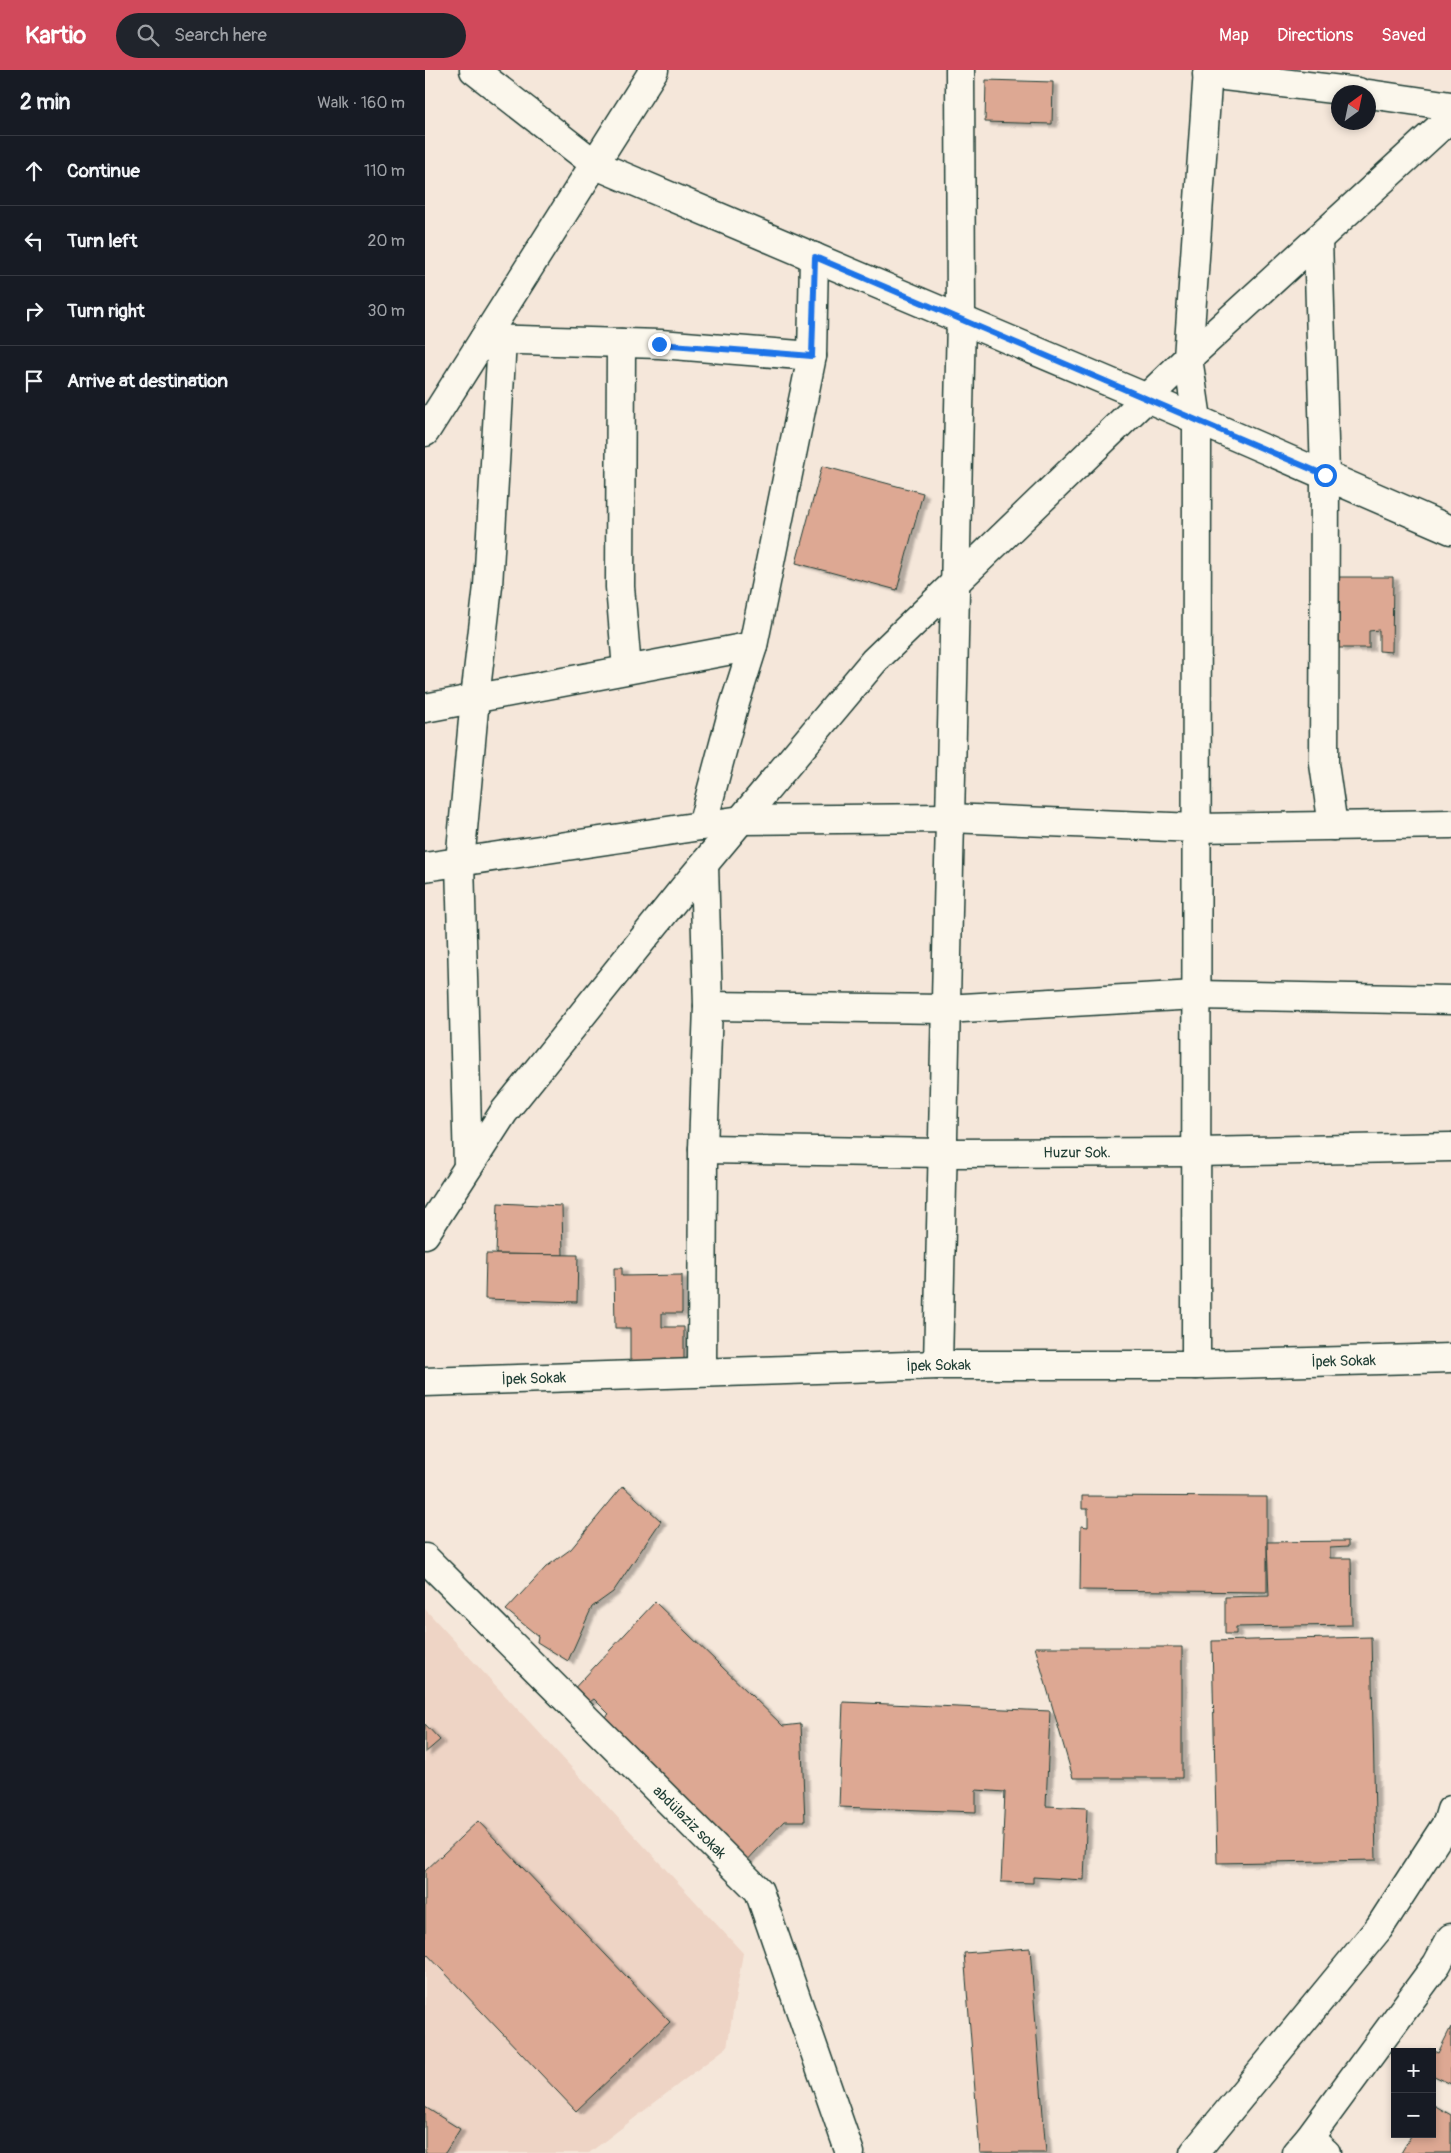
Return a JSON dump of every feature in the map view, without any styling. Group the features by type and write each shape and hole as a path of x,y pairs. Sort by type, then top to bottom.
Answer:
{"street":[{"path":"474,70 596,165 1197,419 1451,530"},
{"path":"425,432 493,339 654,70"},
{"path":"938,1365 961,319 959,70"},
{"path":"1196,1365 1197,419 1188,358 1208,72 1331,88"},
{"path":"1376,95 1451,106"},
{"path":"425,1234 504,1112 704,865 874,661 1188,358 1451,118"},
{"path":"1318,239 1325,475 1324,764 1333,826"},
{"path":"702,826 734,706 753,646 812,356 815,257"},
{"path":"493,339 659,344 812,356"},
{"path":"468,1167 460,862 475,698 488,586 493,339"},
{"path":"621,343 620,587 627,669"},
{"path":"425,708 753,646"},
{"path":"425,867 741,820 949,818 1197,828 1451,824"},
{"path":"702,1372 703,1149 708,1006 704,865"},
{"path":"708,1006 945,1009 1196,995 1451,1000"},
{"name":"Huzur Sok.","path":"703,1149 942,1153 1196,1152 1451,1146"},
{"name":"İpek Sokak","path":"425,1382 938,1365 1196,1365 1451,1358"},
{"name":"abdülaziz sokak","path":"425,1558 759,1891 850,2153"},
{"path":"1195,2153 1379,1928 1447,1823 1451,1810"},
{"path":"1310,2148 1437,1964 1451,1938"}],"shaded area":[{"path":"425,1609 743,1953 727,2047 589,2153 425,2153"}],"building":[{"path":"986,80 1053,82 1052,124 985,122"},
{"path":"822,466 923,493 897,590 796,563"},
{"path":"1339,577 1393,577 1392,652 1379,651 1379,630 1369,631 1369,648 1339,648"},
{"path":"498,1203 562,1206 563,1255 496,1254"},
{"path":"486,1254 578,1255 577,1302 485,1299"},
{"path":"614,1268 622,1268 622,1276 682,1275 682,1313 662,1313 662,1327 684,1327 684,1365 630,1365 630,1328 615,1328"},
{"path":"623,1486 661,1521 613,1592 592,1607 568,1661 537,1642 538,1636 506,1610 546,1567 571,1549"},
{"path":"1082,1496 1267,1497 1267,1592 1080,1590 1081,1526 1088,1527 1088,1509 1082,1509"},
{"path":"1348,1541 1348,1547 1330,1548 1330,1558 1351,1558 1352,1625 1236,1627 1236,1634 1225,1634 1225,1597 1269,1596 1267,1542"},
{"path":"655,1602 783,1726 801,1724 805,1821 784,1821 743,1865 597,1724 609,1714 594,1699 583,1707 568,1695"},
{"path":"1371,1637 1376,1860 1217,1863 1212,1641"},
{"path":"1035,1647 1182,1647 1182,1778 1073,1778"},
{"path":"843,1702 1050,1711 1046,1806 1087,1808 1084,1880 1033,1877 1033,1883 1001,1882 1005,1792 976,1790 976,1812 839,1807"},
{"path":"425,1724 440,1740 425,1753"},
{"path":"478,1821 670,2022 576,2111 425,1952 425,1871"},
{"path":"1030,1948 1046,2153 980,2153 964,1953"},
{"path":"1451,2027 1451,2084 1436,2077 1436,2052 1438,2053"},
{"path":"1436,2106 1451,2115 1451,2153 1401,2153 1410,2138 1436,2138"},
{"path":"425,2107 460,2129 445,2153 425,2153"}],"route":[{"path":"659,344 812,356 815,257 1325,475"}]}
